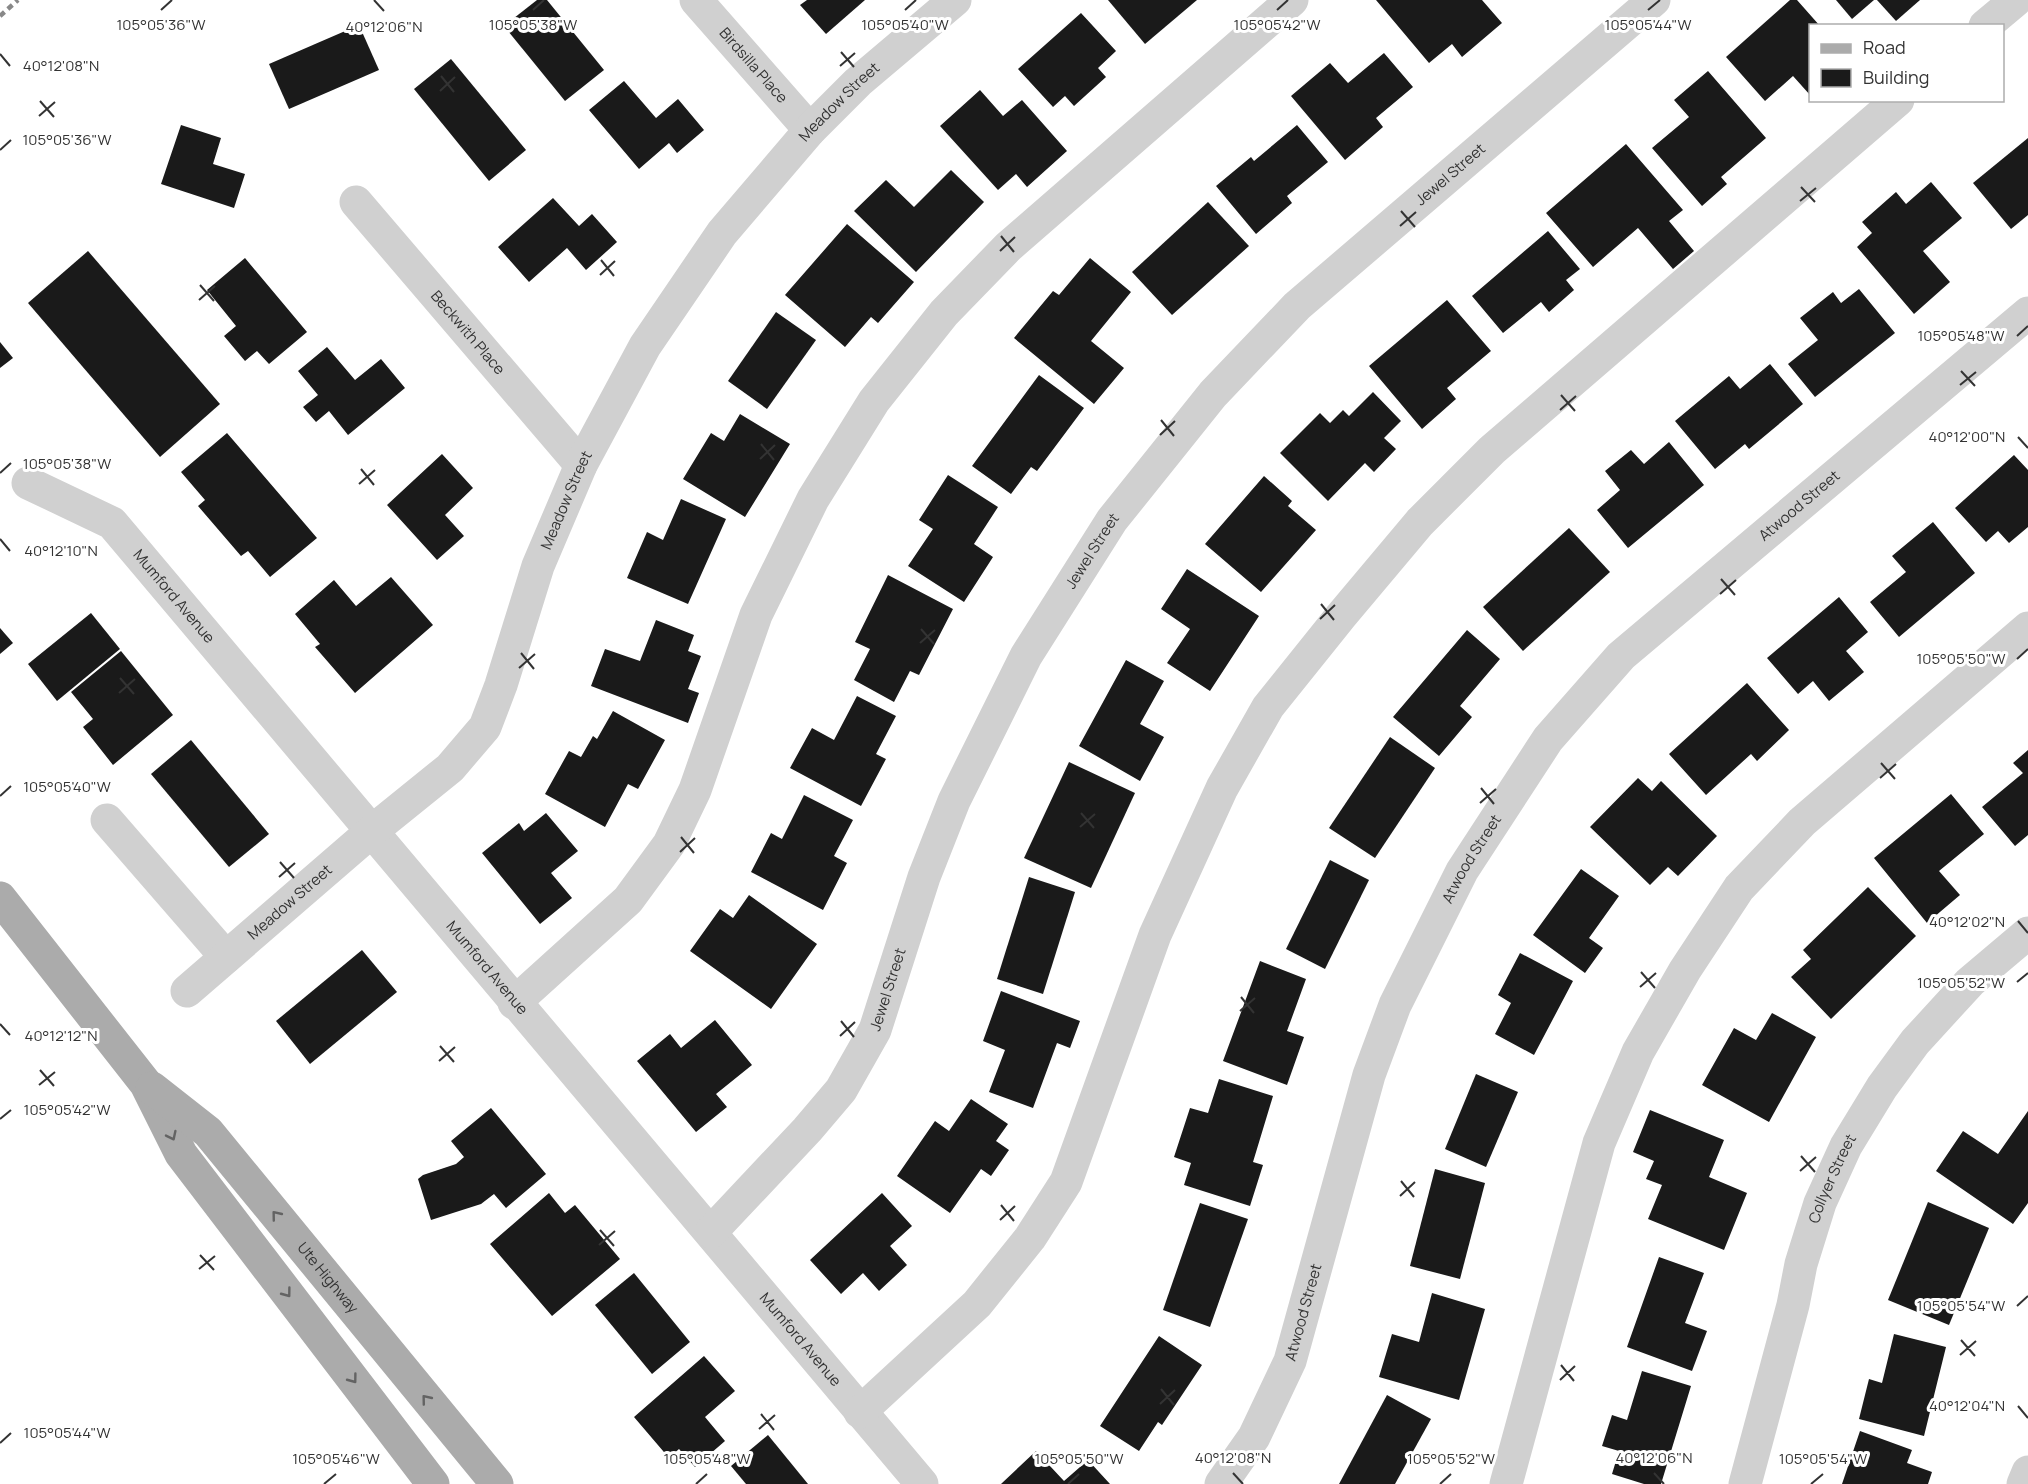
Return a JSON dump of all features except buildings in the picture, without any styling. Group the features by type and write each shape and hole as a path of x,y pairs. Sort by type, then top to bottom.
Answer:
{"main road":[{"name":"Ute Highway","path":"0,898 146,1084 181,1154 433,1484"},
{"name":"Ute Highway","path":"146,1084 208,1132 497,1484"}],"street":[{"name":"Birdsilla Place","path":"696,0 810,130"},
{"name":"Meadow Street","path":"187,991 372,831 450,768 484,727 501,685 538,566 580,465 645,346 722,233 810,130 858,82 955,0"},
{"path":"514,1003 628,900 669,844 695,790 756,615 813,499 874,400 944,313 1008,247 1292,0"},
{"name":"Jewel Street","path":"711,1232 807,1130 841,1090 875,1030 924,877 954,801 1026,656 1112,520 1213,394 1297,306 1654,0"},
{"path":"1987,24 2016,0"},
{"path":"860,1412 977,1304 1030,1238 1066,1182 1155,935 1222,788 1268,707 1420,522 1492,450 1896,102"},
{"name":"Beckwith Place","path":"356,202 580,465"},
{"name":"Atwood Street","path":"1221,1484 1254,1437 1290,1361 1369,1074 1395,1005 1462,871 1548,739 1621,656 2028,313"},
{"name":"Mumford Avenue","path":"28,483 112,523 514,1003 711,1232 922,1484"},
{"path":"1506,1484 1599,1143 1638,1052 1685,970 1739,888 1802,822 2028,628"},
{"path":"107,820 226,957"},
{"name":"Collyer Street","path":"1745,1484 1793,1305 1801,1264 1820,1203 1846,1146 1882,1087 1915,1042 1970,982 2028,933"},
{"path":"2023,1484 2028,1472"}],"railway":[{"path":"0,16 18,0"}]}
